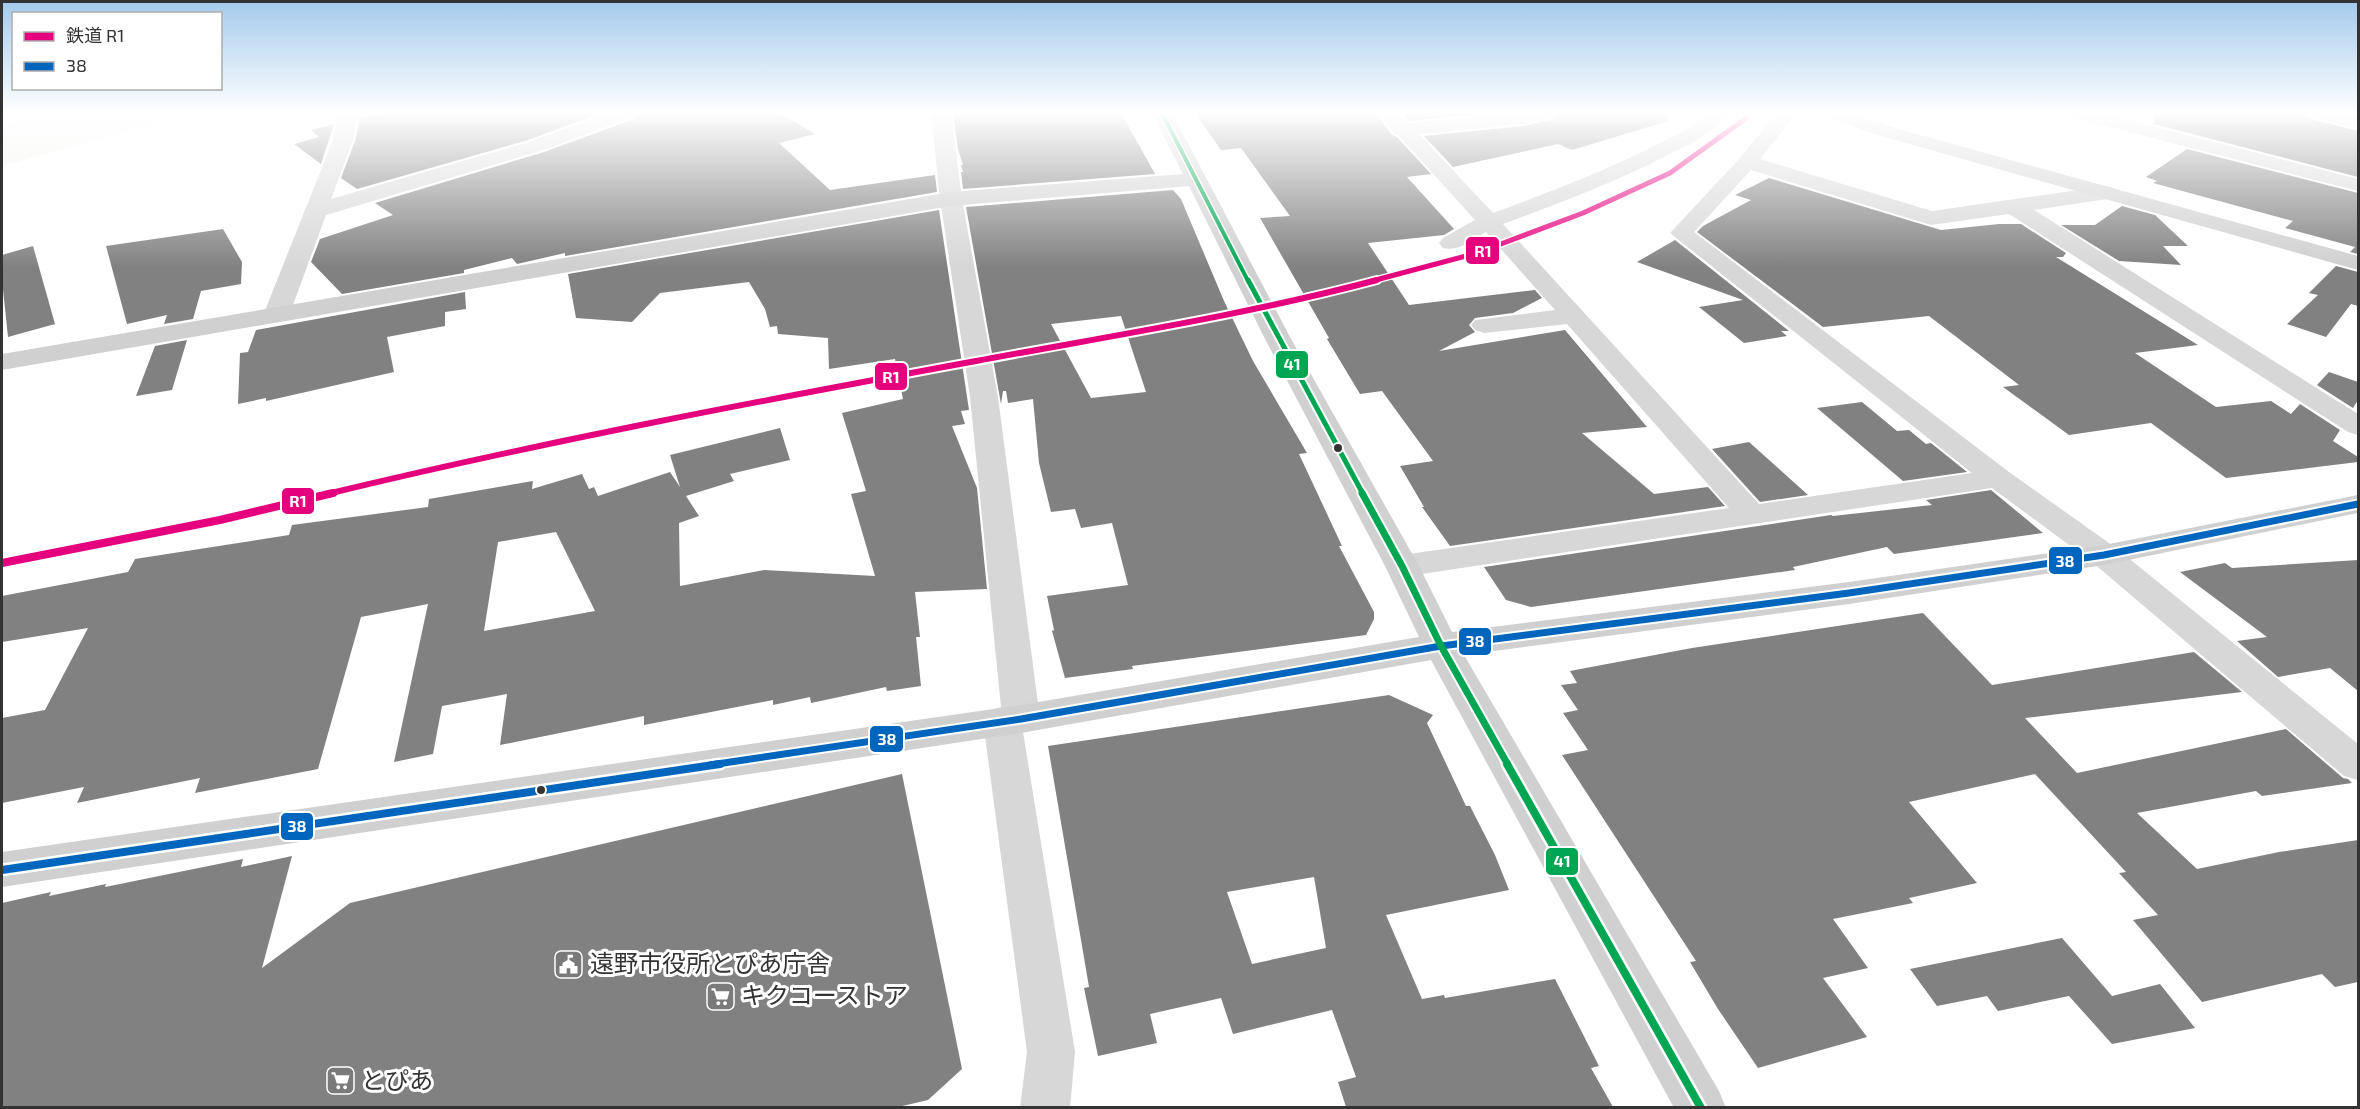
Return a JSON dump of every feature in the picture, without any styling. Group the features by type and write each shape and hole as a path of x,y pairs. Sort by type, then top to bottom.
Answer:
{"street":[{"path":"277,313 334,165"},
{"path":"315,211 472,165"},
{"path":"947,165 984,397 1011,720 1050,1052 1045,1107"},
{"path":"1188,165 1277,338 1401,566 1441,646 1701,1107"},
{"path":"1434,165 1574,316 1753,516"},
{"path":"1451,243 1494,228 1632,165"},
{"path":"1745,165 1681,233 1998,478 2104,555 2358,765"},
{"path":"1757,165 1931,218 2106,194"},
{"path":"2003,165 2358,264"},
{"path":"2279,165 2358,185"},
{"path":"2,362 951,199 1195,179"},
{"path":"2014,207 2358,426"},
{"path":"1484,325 1574,316"},
{"path":"1401,566 1753,516 1998,478"},
{"path":"2,870 1011,720 1441,646 1849,593 2104,555 2358,504"}],"building":[{"path":"346,165 442,165 357,189 341,178"},
{"path":"502,165 803,165 830,190 935,175 937,192 565,256 565,253 517,264 512,258 464,270 464,273 342,294 311,262 320,239 393,215 375,203"},
{"path":"961,165 1150,165 1155,174 963,189"},
{"path":"1253,165 1423,165 1431,174 1407,177 1454,229 1444,235 1368,243 1409,305 1535,290 1542,298 1513,313 1475,318 1469,325 1475,332 1439,351 1565,330 1647,427 1582,433 1654,494 1708,487 1725,506 1450,546 1422,507 1424,507 1400,466 1433,461 1382,391 1360,394 1260,218 1290,216"},
{"path":"2164,165 2248,165 2358,193 2358,254 2350,252 2355,247 2285,228 2293,221 2153,183 2157,181 2146,177"},
{"path":"2311,165 2358,165 2358,177"},
{"path":"1769,178 1941,230 2021,224 2066,253 2063,257 2056,257 2198,345 2135,353 2216,407 2271,401 2291,414 2300,404 2340,430 2333,441 2358,457 2358,462 2226,478 2151,423 2069,435 2003,387 2019,385 1929,316 1823,327 1697,232 1703,226 1751,200 1735,195"},
{"path":"1173,190 1181,199 1224,301 1253,361 1307,453 1299,454 1342,546 1339,546 1374,612 1374,619 1366,635 1132,666 1133,669 1065,678 1052,631 1054,630 1047,596 1128,585 1112,523 1081,528 1075,509 1051,512 1039,463 1033,399 1008,403 1006,391 1003,391 1001,404 966,207","holes":["1121,316 1146,392 1091,398 1051,324"]},
{"path":"2122,206 2155,215 2188,246 2163,246 2181,265 2119,261 2061,225 2095,225"},
{"path":"939,210 969,410 961,411 965,424 952,426 977,488 987,589 915,592 920,637 916,637 921,686 887,691 886,687 811,703 810,697 773,705 773,700 644,725 644,716 500,745 507,694 442,706 433,754 394,762 428,604 361,617 318,769 195,793 200,778 77,803 84,787 2,803 2,718 45,710 88,628 2,642 2,596 128,572 135,559 289,535 292,525 428,507 429,499 533,481 532,489 582,474 589,489 594,487 598,496 670,472 680,487 670,455 780,428 790,460 730,474 734,481 686,496 699,516 679,523 680,586 764,570 875,576 851,494 866,491 842,413 903,399 895,359 829,369 828,338 778,334 777,326 770,327 765,309 749,282 660,293 632,322 576,318 568,274","holes":["556,532 595,611 484,631 498,542"]},
{"path":"223,229 242,262 241,284 201,291 193,319 164,324 167,315 127,324 106,246"},
{"path":"1675,240 1789,331 1781,331 1787,336 1744,343 1699,307 1743,300 1637,262"},
{"path":"33,246 55,324 8,337 2,280 2,255"},
{"path":"2336,266 2358,272 2358,306 2351,304 2326,337 2287,324 2318,295 2309,293"},
{"path":"465,292 466,309 445,312 445,326 387,337 394,372 266,401 266,398 238,404 240,353 248,352 256,330"},
{"path":"187,340 172,390 136,396 155,346"},
{"path":"2329,372 2358,382 2358,400 2353,408 2317,385"},
{"path":"1862,402 1897,431 1909,430 1926,444 1931,443 1967,472 1903,481 1817,408"},
{"path":"1749,442 1808,495 1760,502 1712,449"},
{"path":"1991,490 2043,533 1894,554 1887,547 1793,567 1795,570 1531,607 1506,600 1484,567 1831,515 1932,505 1926,500"},
{"path":"2358,560 2358,691 2330,668 2278,677 2237,641 2267,637 2180,572 2225,563 2232,568"},
{"path":"1923,613 1992,685 2194,652 2242,692 2025,718 2077,773 2286,729 2343,778 2348,779 2352,783 2262,796 2256,791 2137,813 2197,869 2279,852 2358,840 2358,982 2335,987 2322,974 2202,1002 2133,920 2158,915 2119,873 2126,872 2035,774 1909,802 1977,883 1909,898 1913,903 1833,919 1868,968 1823,978 1867,1037 1758,1068 1718,1009 1690,962 1696,961 1562,755 1588,750 1563,713 1578,710 1561,685 1577,683 1570,671 1692,648"},
{"path":"1389,695 1433,715 1427,723 1466,806 1470,806 1495,855 1509,890 1386,915 1422,999 1444,995 1445,998 1555,979 1599,1066 1591,1068 1613,1107 1346,1107 1338,1082 1356,1077 1332,1010 1233,1034 1221,998 1150,1014 1157,1043 1098,1056 1084,988 1089,987 1048,746","holes":["1314,877 1326,948 1252,964 1227,892"]},
{"name":"遠野市役所とぴあ庁舎","path":"902,774 962,1069 928,1100 898,1107 2,1107 2,903 51,892 49,896 106,884 105,887 243,859 241,867 292,856 262,968 350,903"},
{"path":"2062,938 2112,996 2160,984 2195,1028 2112,1044 2069,996 1998,1011 1987,996 1937,1006 1910,969"}],"rail line":[{"name":"R1","path":"2,563 220,520 431,469 643,423 1132,332 1339,290 1477,253 1583,213 1670,173 1681,165"}],"transit line":[{"name":"41","path":"1189,165 1277,337 1402,566 1441,646 1701,1108"},
{"name":"38","path":"2,870 1021,719 1441,646 1849,593 2104,555 2358,504"}],"place":[{"name":"遠野市役所とぴあ庁舎","path":"569,964"},
{"name":"キクコーストア","path":"720,996"},
{"name":"とぴあ","path":"340,1081"}]}
